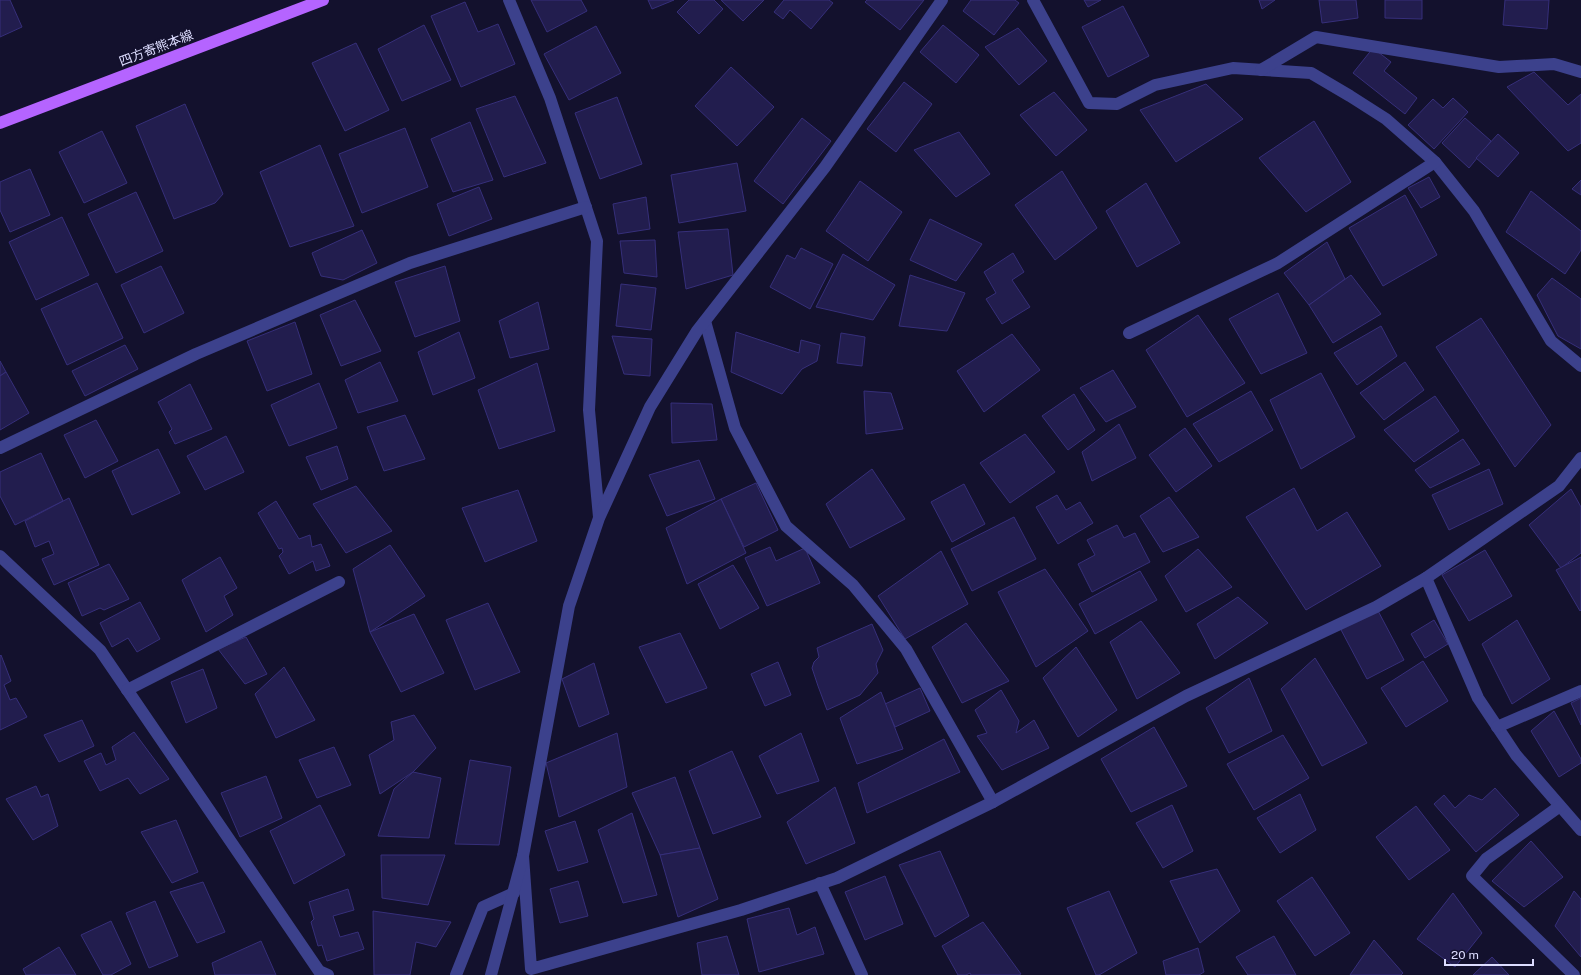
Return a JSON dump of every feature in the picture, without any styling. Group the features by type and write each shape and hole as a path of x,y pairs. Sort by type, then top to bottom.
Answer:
{"main road":[{"name":"四方寄熊本線","path":"0,123 323,0"}],"street":[{"path":"510,0 550,98 597,241 589,410 599,518"},
{"path":"491,975 523,856 569,606 599,518 650,407 697,331 825,167 942,0"},
{"path":"1033,0 1089,103 1117,104 1155,84 1233,68 1310,73 1386,119 1435,162 1474,211 1551,341 1581,366"},
{"path":"1261,70 1316,37 1499,67 1554,64 1581,72"},
{"path":"1129,333 1278,263 1435,162"},
{"path":"0,448 196,354 410,263 586,207"},
{"path":"705,321 735,428 786,526 853,585 906,649 993,802"},
{"path":"523,856 531,969 741,910 837,878 993,802 1186,696 1376,607 1426,578 1559,486 1581,458"},
{"path":"0,556 100,650 319,971 328,975"},
{"path":"1426,578 1478,698 1516,755 1581,830"},
{"path":"127,690 339,582"},
{"path":"1497,726 1581,691"},
{"path":"1560,806 1486,859 1472,876 1574,975"},
{"path":"820,883 862,975"},
{"path":"456,975 483,907 514,893"}],"building":[{"path":"0,0 10,0 22,27 0,37"},
{"path":"531,0 581,0 587,11 547,32"},
{"path":"648,0 674,0 652,9"},
{"path":"689,0 714,0 723,9 699,34 677,12"},
{"path":"721,0 764,0 743,21"},
{"path":"784,0 829,0 833,3 811,29 790,10 783,19 774,12"},
{"path":"867,0 924,0 900,30 865,2"},
{"path":"971,0 1015,0 1019,3 994,35 963,11"},
{"path":"1084,0 1101,0 1088,7"},
{"path":"1259,0 1275,0 1262,9"},
{"path":"1319,0 1356,0 1358,18 1322,23"},
{"path":"1385,0 1422,0 1422,19 1385,18"},
{"path":"1505,0 1549,0 1547,29 1503,25"},
{"path":"465,2 478,32 498,24 515,64 461,87 431,16"},
{"path":"1123,6 1149,56 1108,77 1082,27"},
{"path":"424,25 451,80 402,101 378,49"},
{"path":"943,25 979,55 956,83 920,52"},
{"path":"596,26 621,73 569,100 544,54"},
{"path":"1018,28 1047,61 1019,85 985,47"},
{"path":"356,43 389,110 345,131 312,63"},
{"path":"1373,48 1391,62 1384,71 1417,98 1405,114 1353,73"},
{"path":"731,67 774,107 737,146 695,106"},
{"path":"1534,72 1568,105 1581,94 1581,143 1568,151 1507,87"},
{"path":"904,82 932,104 896,152 867,129"},
{"path":"1206,84 1243,119 1176,162 1140,110"},
{"path":"1054,92 1087,130 1056,156 1020,115"},
{"path":"515,96 546,163 504,177 476,109"},
{"path":"617,97 642,164 600,179 575,113"},
{"path":"1453,98 1468,112 1434,149 1408,125 1433,99 1443,108"},
{"path":"185,104 223,194 215,203 174,219 136,126"},
{"path":"802,118 831,141 783,204 754,181"},
{"path":"1465,118 1491,141 1469,168 1442,143"},
{"path":"1314,121 1351,182 1306,212 1259,158"},
{"path":"470,122 493,180 453,192 431,139"},
{"path":"405,128 428,187 362,213 339,154"},
{"path":"102,131 127,183 84,203 59,152"},
{"path":"959,132 990,174 956,197 914,150"},
{"path":"1498,134 1519,153 1498,177 1476,158"},
{"path":"320,145 354,226 290,247 260,172"},
{"path":"737,163 746,211 679,223 671,175"},
{"path":"30,169 50,215 10,232 0,210 0,182"},
{"path":"1062,171 1097,228 1055,260 1015,205"},
{"path":"1429,177 1440,197 1421,208 1408,188"},
{"path":"1581,180 1581,195 1572,189"},
{"path":"860,181 902,212 868,261 826,231"},
{"path":"1146,183 1180,243 1137,267 1106,211"},
{"path":"479,187 492,219 449,236 437,204"},
{"path":"1531,191 1581,231 1581,250 1565,274 1506,232"},
{"path":"136,192 163,251 116,273 88,214"},
{"path":"1405,195 1437,255 1383,286 1349,228"},
{"path":"646,197 650,229 618,234 613,204"},
{"path":"62,217 89,275 36,300 9,242"},
{"path":"930,219 982,244 956,281 910,260"},
{"path":"728,229 733,275 686,289 678,232"},
{"path":"362,230 377,263 343,280 321,276 312,253"},
{"path":"655,240 657,277 624,273 620,241"},
{"path":"1327,242 1345,279 1309,305 1284,273"},
{"path":"801,248 833,264 810,309 770,287 787,255 795,259"},
{"path":"1013,253 1024,272 1012,280 1030,307 1002,324 986,299 996,293 984,272"},
{"path":"843,254 895,285 873,320 816,307"},
{"path":"161,266 184,313 144,333 121,285"},
{"path":"445,266 460,321 415,337 395,282"},
{"path":"910,275 965,293 947,331 899,326"},
{"path":"1351,275 1381,314 1333,343 1309,305"},
{"path":"1552,278 1581,299 1581,349 1558,336 1537,295"},
{"path":"97,283 123,338 67,365 41,309"},
{"path":"621,284 656,288 651,330 616,326"},
{"path":"1278,293 1307,353 1261,374 1229,319"},
{"path":"355,300 381,351 341,366 320,315"},
{"path":"538,302 549,349 510,358 499,321"},
{"path":"1198,315 1245,383 1187,417 1146,350"},
{"path":"1481,318 1551,425 1515,467 1436,347"},
{"path":"295,322 312,374 267,391 247,341"},
{"path":"1381,326 1397,356 1357,385 1334,353"},
{"path":"459,332 475,378 433,395 418,352"},
{"path":"736,332 799,353 801,340 820,345 817,361 802,369 782,394 731,372"},
{"path":"841,333 865,337 862,366 837,363"},
{"path":"1012,334 1040,370 984,412 957,371"},
{"path":"612,336 652,339 650,376 624,374"},
{"path":"125,345 138,369 85,396 72,371"},
{"path":"0,361 6,372 0,376"},
{"path":"380,362 398,401 358,413 345,380"},
{"path":"1405,362 1424,390 1384,420 1360,393"},
{"path":"537,363 555,431 499,449 478,390"},
{"path":"1113,370 1136,407 1106,422 1080,388"},
{"path":"6,372 29,413 0,430 0,376"},
{"path":"1321,373 1355,437 1301,469 1270,400"},
{"path":"319,383 337,428 289,446 271,405"},
{"path":"190,384 212,429 175,444 169,432 172,429 158,402"},
{"path":"864,391 891,393 903,429 866,434"},
{"path":"1251,391 1273,430 1219,462 1193,424"},
{"path":"1074,394 1095,430 1068,450 1042,416"},
{"path":"1435,396 1459,431 1414,462 1384,430"},
{"path":"671,403 712,404 717,440 672,443"},
{"path":"405,415 425,459 384,471 367,427"},
{"path":"96,420 118,461 85,478 64,435"},
{"path":"1119,424 1136,458 1092,481 1082,452"},
{"path":"1185,428 1212,466 1176,492 1149,455"},
{"path":"1025,434 1055,472 1010,503 980,463"},
{"path":"226,436 244,472 205,490 187,456"},
{"path":"1463,439 1480,464 1430,488 1415,470"},
{"path":"337,446 348,479 321,490 306,457"},
{"path":"158,449 180,493 132,515 112,471"},
{"path":"41,453 63,501 15,525 0,496 0,472"},
{"path":"699,460 715,499 667,516 649,475"},
{"path":"872,469 905,519 850,548 826,504"},
{"path":"1489,469 1503,504 1449,530 1432,495"},
{"path":"756,483 778,530 744,547 721,499"},
{"path":"964,484 985,524 952,542 931,502"},
{"path":"356,486 392,531 346,553 313,504"},
{"path":"1294,488 1317,531 1347,512 1381,566 1306,610 1246,517"},
{"path":"1571,489 1581,507 1581,553 1561,568 1529,525"},
{"path":"518,490 537,541 485,562 462,508"},
{"path":"1057,495 1066,510 1080,502 1093,523 1058,544 1036,507"},
{"path":"1169,497 1199,537 1163,552 1140,516"},
{"path":"69,498 99,565 54,585 42,559 54,554 49,541 35,547 25,521"},
{"path":"721,499 746,553 687,584 666,528"},
{"path":"276,501 299,539 310,535 312,547 321,544 330,566 316,571 313,561 289,574 279,556 283,552 282,548 279,549 258,513"},
{"path":"1014,517 1036,559 972,591 951,549"},
{"path":"1117,525 1124,538 1135,533 1150,562 1092,592 1078,564 1095,555 1087,540"},
{"path":"390,545 425,596 370,632 353,569"},
{"path":"770,547 776,561 805,548 820,583 767,606 745,558"},
{"path":"1198,549 1232,587 1186,612 1165,576"},
{"path":"1485,550 1512,596 1469,621 1442,575"},
{"path":"941,551 968,604 905,639 878,596"},
{"path":"220,557 237,588 224,596 233,615 206,632 182,580"},
{"path":"1581,557 1581,610 1580,611 1556,570"},
{"path":"109,564 129,599 104,610 100,608 82,616 68,583"},
{"path":"733,565 759,608 720,629 698,584"},
{"path":"1045,569 1088,631 1036,667 998,592"},
{"path":"1140,571 1157,600 1095,634 1079,604"},
{"path":"1238,597 1268,623 1215,659 1197,624"},
{"path":"140,602 160,639 137,652 128,638 112,647 100,623"},
{"path":"488,603 520,672 475,690 446,620"},
{"path":"1376,607 1404,660 1367,679 1339,626"},
{"path":"414,614 444,673 401,692 370,632"},
{"path":"1434,620 1448,644 1425,658 1411,634"},
{"path":"1517,620 1550,679 1512,704 1482,644"},
{"path":"1141,621 1180,673 1137,699 1110,642"},
{"path":"966,623 1009,681 962,703 932,647"},
{"path":"872,624 883,650 876,664 878,673 860,695 827,710 812,668 814,662 819,657 817,648"},
{"path":"680,633 707,688 666,703 639,647"},
{"path":"246,637 267,674 245,684 218,649"},
{"path":"1076,647 1117,710 1078,737 1043,678"},
{"path":"1,655 11,681 4,685 10,700 16,698 27,717 0,730 0,656"},
{"path":"1315,658 1367,743 1322,766 1281,689"},
{"path":"1423,661 1448,701 1406,727 1381,688"},
{"path":"778,662 791,695 765,706 751,674"},
{"path":"594,663 609,714 579,727 562,679"},
{"path":"284,667 315,720 276,738 255,694"},
{"path":"203,669 217,708 186,723 171,682"},
{"path":"1249,678 1272,731 1229,753 1206,708"},
{"path":"920,688 930,711 895,727 885,704"},
{"path":"1001,690 1019,721 1016,733 1034,720 1049,748 1002,770 977,736 987,733 975,710"},
{"path":"881,692 903,749 857,764 840,718"},
{"path":"1581,698 1581,725 1571,703"},
{"path":"1554,711 1581,759 1581,763 1559,777 1531,731"},
{"path":"414,715 436,748 413,772 380,794 369,755 394,740 391,722"},
{"path":"82,720 94,746 59,762 44,735"},
{"path":"1154,727 1187,786 1131,812 1101,759"},
{"path":"134,732 169,779 140,794 128,778 100,791 84,761 101,753 106,765 116,760 112,747"},
{"path":"617,733 627,787 559,817 546,763"},
{"path":"801,733 819,781 777,794 759,756"},
{"path":"1283,735 1309,778 1254,810 1227,764"},
{"path":"944,739 960,772 867,813 858,783"},
{"path":"334,747 351,785 317,798 299,760"},
{"path":"732,751 761,817 713,834 689,771"},
{"path":"470,760 511,767 499,845 455,844"},
{"path":"413,772 441,778 429,838 378,836 394,789"},
{"path":"266,776 282,818 240,837 221,793"},
{"path":"675,777 700,848 660,855 632,793"},
{"path":"36,786 41,797 48,794 58,826 33,840 6,799"},
{"path":"835,787 855,843 806,864 787,822"},
{"path":"1495,788 1519,815 1476,852 1434,804 1444,795 1455,808 1469,795 1482,800"},
{"path":"1300,794 1316,830 1280,853 1257,818"},
{"path":"320,805 345,855 294,884 270,831"},
{"path":"1172,805 1193,851 1163,868 1136,823"},
{"path":"1416,806 1450,850 1409,880 1376,837"},
{"path":"632,813 657,895 623,903 598,830"},
{"path":"176,820 198,872 172,883 141,832"},
{"path":"575,821 588,862 558,871 545,831"},
{"path":"1531,841 1563,877 1524,907 1492,881"},
{"path":"700,848 718,899 678,917 660,855"},
{"path":"940,851 969,916 935,937 899,865"},
{"path":"381,855 445,855 428,905 382,898"},
{"path":"1217,869 1240,911 1200,943 1170,881"},
{"path":"885,876 903,924 865,940 845,892"},
{"path":"1312,877 1350,933 1315,956 1277,901"},
{"path":"578,881 588,916 560,923 550,889"},
{"path":"203,882 225,932 197,943 170,892"},
{"path":"348,889 354,910 333,916 340,937 358,932 364,949 327,961 322,945 318,946 311,922 314,919 309,902"},
{"path":"1109,891 1137,953 1099,975 1096,975 1067,908"},
{"path":"1574,891 1581,899 1581,957 1555,926"},
{"path":"1453,893 1482,933 1455,967 1417,939"},
{"path":"155,901 178,956 149,968 126,913"},
{"path":"789,908 797,935 815,927 824,954 759,972 747,919"},
{"path":"373,911 451,922 436,947 416,942 410,975 374,975"},
{"path":"111,921 131,964 111,975 103,975 81,935"},
{"path":"983,922 1021,974 971,975 970,973 966,975 958,975 942,946"},
{"path":"727,936 739,975 702,975 697,943"},
{"path":"1274,936 1296,975 1248,975 1236,957"},
{"path":"1374,940 1403,973 1401,975 1350,975"},
{"path":"261,941 276,975 215,975 212,963"},
{"path":"59,947 76,975 26,975 23,969"},
{"path":"1198,948 1204,972 1199,975 1166,975 1163,961"},
{"path":"1492,957 1509,975 1473,975"}]}
